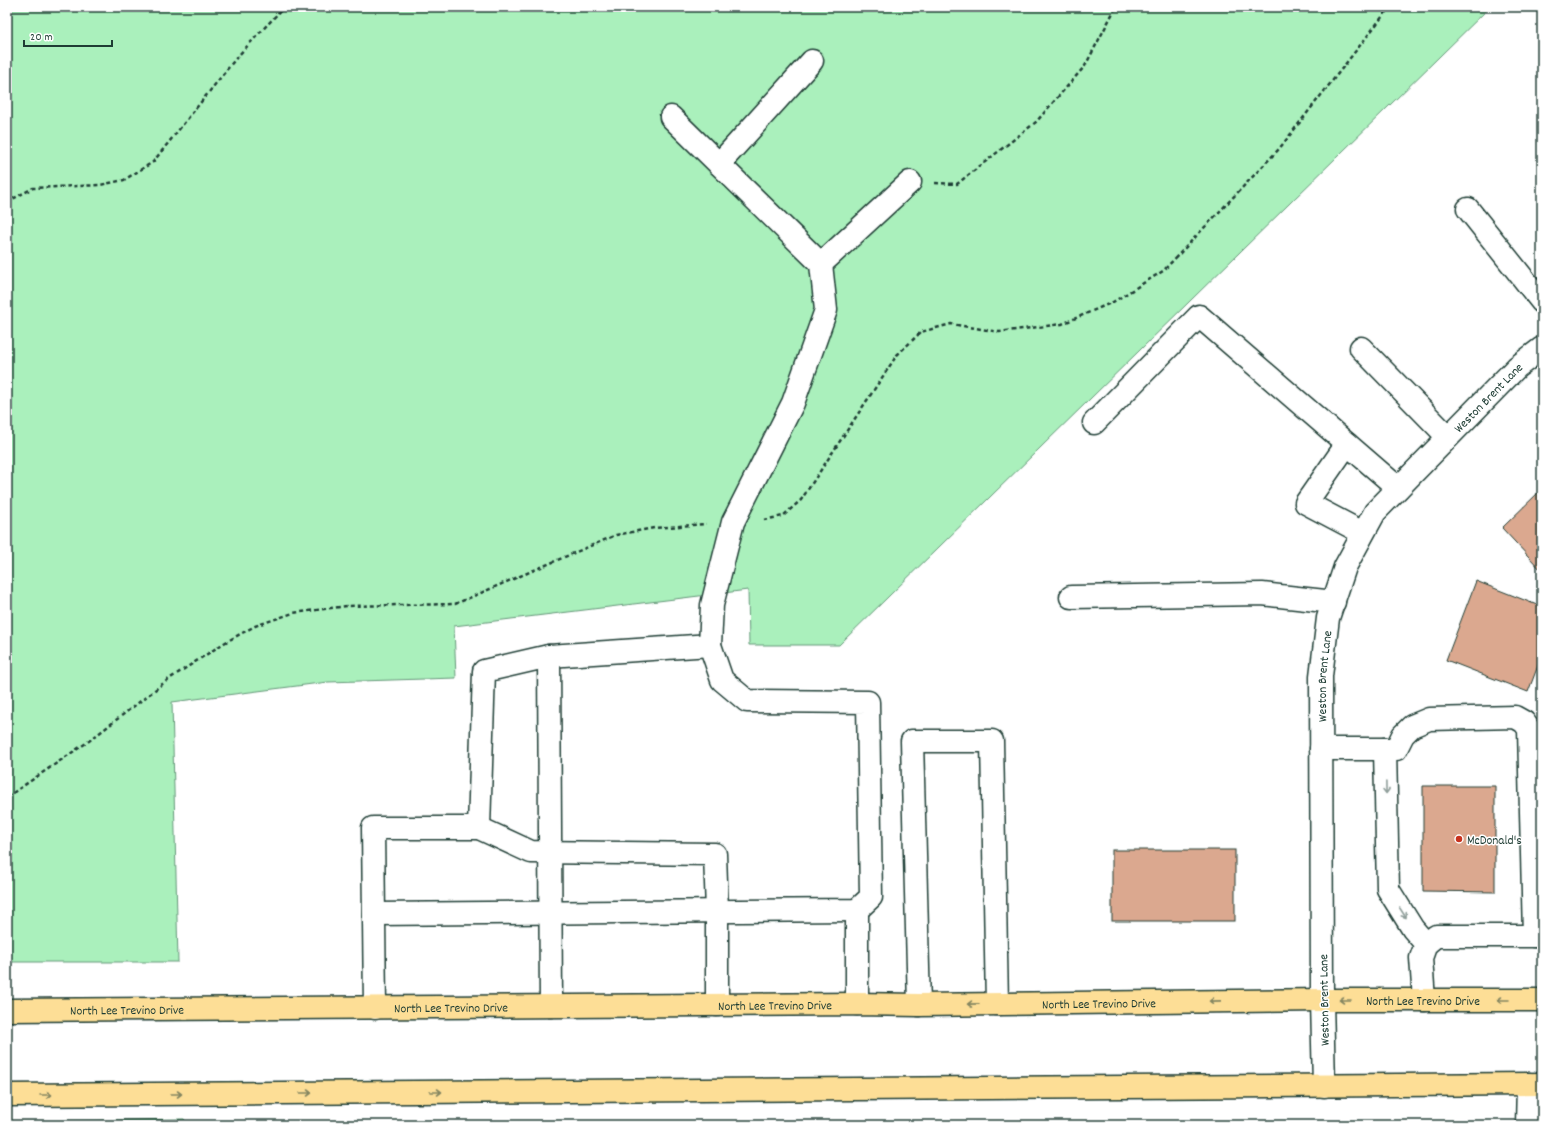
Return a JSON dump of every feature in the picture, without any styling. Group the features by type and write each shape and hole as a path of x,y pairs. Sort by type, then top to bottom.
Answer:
{"main road":[{"name":"North Lee Trevino Drive","path":"7,1010 857,1004 919,1005 1322,1000 1542,1000"},
{"path":"7,1095 1535,1084"}],"street":[{"path":"719,164 812,61"},
{"path":"374,914 857,910 871,897 868,702 748,701 722,680 710,646 712,605 733,522 793,403 826,310 821,264 671,117"},
{"path":"821,264 910,182"},
{"path":"1468,209 1542,302"},
{"path":"1094,423 1199,316 1398,488"},
{"path":"1361,348 1448,437"},
{"name":"Weston Brent Lane","path":"1324,1086 1322,1000 1321,676 1328,618 1345,567 1375,512 1517,367 1542,348"},
{"path":"1347,444 1306,502 1363,533"},
{"path":"1072,597 1262,594 1334,602"},
{"path":"479,828 484,671 548,656 710,646"},
{"path":"548,656 551,1006"},
{"path":"1321,749 1396,749 1403,735 1412,726 1429,719 1515,717 1524,722 1529,730 1538,936 1436,936 1426,944 1421,958 1424,1000"},
{"path":"919,1005 912,741 992,741 997,1004"},
{"path":"1385,749 1388,889 1413,929 1426,944"},
{"path":"375,1008 373,828 479,828 531,852 715,854 717,911 717,1005"},
{"path":"857,910 857,1004"},
{"path":"1526,1125 1535,1084"}],"path":[{"path":"7,202 33,188 100,184 124,180 153,162 237,56 284,7"},
{"path":"910,182 957,184 1036,122 1085,66 1116,7"},
{"path":"7,797 89,741 168,679 224,643 255,626 293,613 347,606 455,604 616,535 654,528 733,522 756,522 782,516 800,500 897,355 921,332 951,324 999,332 1062,324 1113,302 1163,271 1279,149 1390,7"}],"green space":[{"path":"7,7 1490,7 839,645 749,645 748,590 454,626 456,678 328,682 172,702 178,962 7,962"},
{"path":"184,1119 188,1125 7,1125 7,1122"}],"building":[{"path":"1542,489 1542,571 1502,528"},
{"path":"1476,581 1542,607 1542,655 1528,692 1446,660"},
{"name":"McDonald's","path":"1423,786 1495,786 1495,892 1423,891"},
{"path":"1112,850 1235,850 1235,921 1112,921"}],"place":[{"name":"McDonald's","path":"1459,839"}]}
